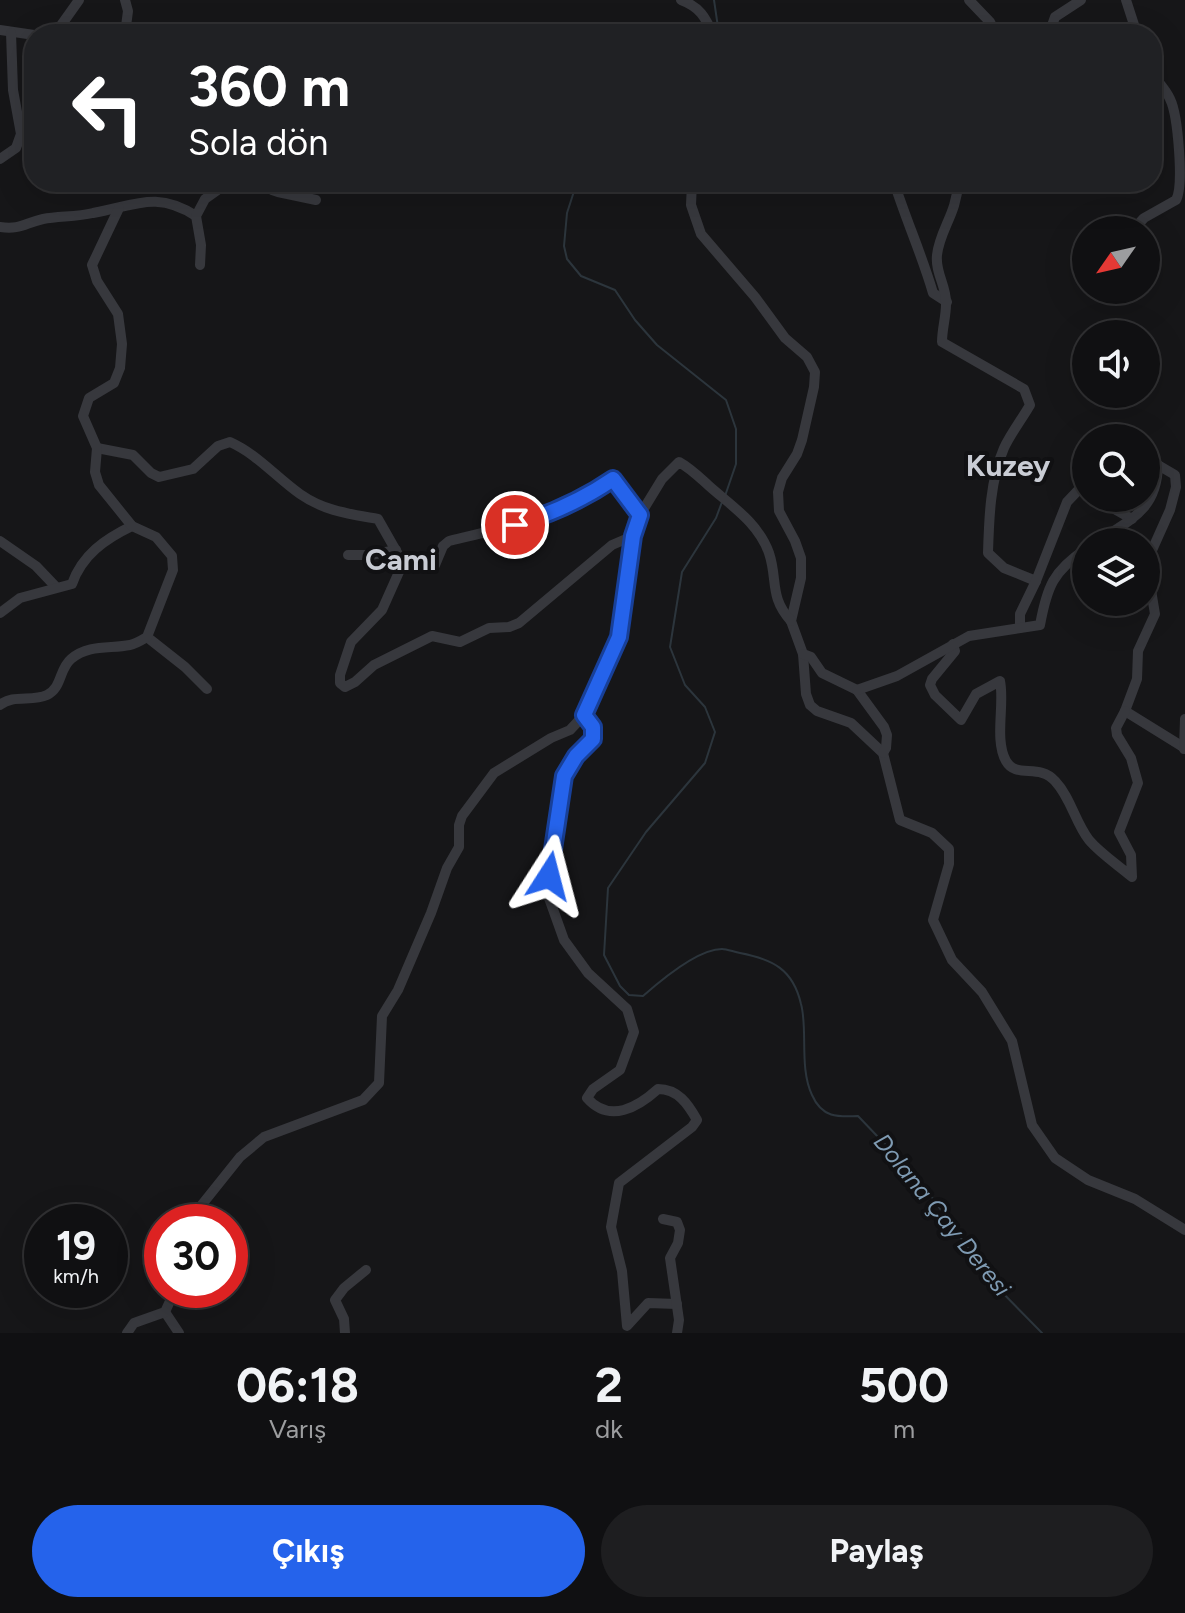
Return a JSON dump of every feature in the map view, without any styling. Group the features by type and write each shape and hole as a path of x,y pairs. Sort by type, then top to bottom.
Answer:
{"street":[{"path":"62,24 79,0"},
{"path":"125,0 126,24"},
{"path":"681,0 694,5 709,24"},
{"path":"969,0 991,24"},
{"path":"1053,24 1055,17 1081,0"},
{"path":"1126,0 1134,24"},
{"path":"0,159 16,148 21,134 5,31"},
{"path":"1148,216 1176,200 1180,187 1176,112 1162,86"},
{"path":"200,265 201,245 196,216 205,199 215,192"},
{"path":"281,192 316,200"},
{"path":"692,192 691,205 701,234 755,297 785,338 807,357 815,372 802,440 778,492 779,511 801,558 801,578 791,621"},
{"path":"897,192 908,226 922,253 933,293 947,302"},
{"path":"957,192 956,205 937,253 937,274 947,302 942,342 1024,389 1030,405 1004,448 996,476 988,553 1004,568 1036,581"},
{"path":"0,227 18,229 41,219 90,214 119,208 133,201 180,205 196,216"},
{"path":"0,705 7,699 37,699 50,694 58,685 67,663 83,652 102,646 132,645 147,637 173,570 172,556 156,537 132,526 99,485 95,472 97,448 83,416 89,398 114,383 120,368 122,344 118,314 97,281 92,265 119,208"},
{"path":"97,448 133,455 159,477 193,469 218,446 230,442 272,469 300,494 326,509 378,519 403,563"},
{"path":"202,1204 240,1157 264,1137 363,1100 379,1083 382,1016 398,990 447,868 459,847 462,816 494,773 570,730 584,715 619,637 633,536 640,515 662,479 679,462 742,512 768,549 775,598 779,609 791,621 803,654 806,694 810,705 817,711 851,723 883,753"},
{"path":"953,644 955,651 932,679 930,685 935,695 961,720 976,694 1000,681 1006,761 1015,769 1040,770 1054,779 1089,840 1132,877 1131,855 1119,832 1135,794 1138,775 1116,728 1137,679 1138,651 1155,614 1149,557 1170,510 1176,487 1175,475 1160,466"},
{"path":"403,563 435,565 443,546 449,541 559,511 585,499 613,479 640,515"},
{"path":"1020,628 1020,614 1067,502 1072,497"},
{"path":"1120,512 1132,519"},
{"path":"1118,528 1142,512"},
{"path":"0,613 20,598 72,584 75,573 87,557 107,538 132,526"},
{"path":"403,563 382,610 351,642 340,675 340,683 345,687 374,665 432,636 460,642 489,628 519,623 612,545 633,536"},
{"path":"0,541 36,566 56,587"},
{"path":"348,555 396,550"},
{"path":"857,690 897,676 969,636 1040,625 1047,590 1072,558"},
{"path":"147,637 207,689"},
{"path":"803,654 811,657 822,673 857,690 884,727 887,735 883,753 900,820 932,833 949,849 949,864 933,920 952,960 982,992 1012,1041 1032,1125 1055,1158 1088,1180 1135,1199 1185,1230"},
{"path":"1125,711 1184,749"},
{"path":"584,715 593,727 593,739 576,756 564,776 549,876 549,898 564,940 588,973 627,1009 634,1032 620,1070 593,1089 587,1098 594,1106 621,1111 639,1105 658,1089 668,1089 679,1095 697,1120 619,1183 611,1227 622,1271 627,1326 648,1303 677,1304"},
{"path":"1184,749 1185,719"},
{"path":"663,1219 677,1222 680,1230 678,1243 670,1258 679,1320 677,1333"},
{"path":"345,1333 344,1319 335,1300 366,1270"},
{"path":"127,1333 134,1323 165,1312 167,1308"},
{"path":"165,1312 179,1333"}],"waterway":[{"name":"Dolana Çay Deresi","path":"714,0 718,24"},
{"name":"Dolana Çay Deresi","path":"574,192 567,213 564,246 567,259 581,276 615,290 657,345 726,400 736,429 736,464 725,496"},
{"name":"Dolana Çay Deresi","path":"722,502 716,518 682,572 670,647 685,685 705,707 715,732 705,763 646,832 608,888 604,955 620,986 629,995 643,996 680,967 712,950 724,949 751,955 787,974 801,1004 806,1073 816,1103 831,1114 858,1116 921,1182 993,1283 1042,1333"}],"district":[{"name":"Kuzey","path":"1008,466"},
{"name":"Cami","path":"401,560"}],"route":[{"path":"515,525 585,499 613,479 640,515 633,536 619,637 584,715 593,727 593,739 576,756 564,776 549,876"}]}
